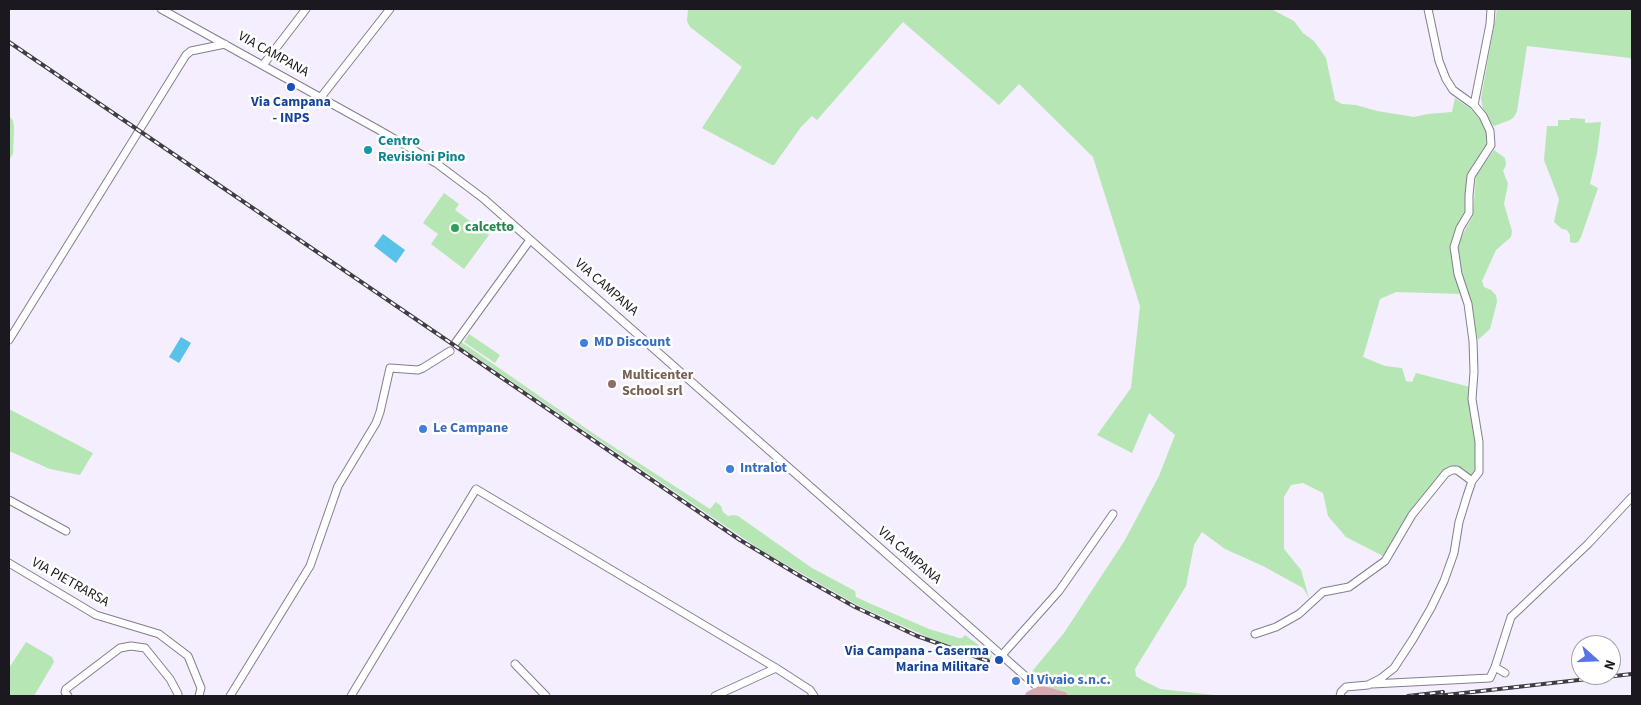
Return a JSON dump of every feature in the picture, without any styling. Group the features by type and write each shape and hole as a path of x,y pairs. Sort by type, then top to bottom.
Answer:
{"main road":[{"path":"1030,696 1042,690"},
{"name":"VIA CAMPANA","path":"1042,690 1063,696"}],"street":[{"name":"VIA CAMPANA","path":"161,9 436,163 484,199 1042,690"},
{"path":"263,65 306,9"},
{"path":"321,97 390,9"},
{"path":"1368,685 1380,679 1394,668 1431,608 1454,553 1459,522 1472,481 1478,472 1479,462 1479,442 1472,400 1474,341 1468,304 1458,274 1454,247 1460,228 1469,213 1471,176 1491,145 1490,131 1483,116 1474,105 1458,95 1446,79 1437,54 1428,9"},
{"path":"1474,105 1490,24 1491,9"},
{"path":"9,340 186,55 191,51 225,44"},
{"path":"456,342 530,240"},
{"path":"230,696 310,566 338,486 376,423 390,368 418,370 440,359 450,351"},
{"path":"1255,634 1276,628 1299,614 1323,592 1349,587 1385,561 1412,515 1446,473 1457,470 1472,481"},
{"path":"351,696 476,489 776,668 810,690 814,696"},
{"path":"1340,696 1340,692 1346,687 1490,678 1511,617 1588,544 1632,497"},
{"path":"9,500 66,531"},
{"path":"1002,655 1059,591 1113,514"},
{"name":"VIA PIETRARSA","path":"9,563 96,615 159,634 188,656 201,688 199,696"},
{"path":"68,696 66,689 120,648 131,646 145,648 170,679 178,696"},
{"path":"514,664 546,696"},
{"path":"1495,667 1505,673"},
{"path":"714,696 776,668"}],"green space":[{"path":"688,9 1271,9 1294,21 1303,33 1314,41 1326,58 1335,100 1342,104 1356,105 1377,111 1414,117 1452,112 1455,98 1474,111 1483,123 1488,136 1488,146 1470,171 1467,211 1455,231 1451,244 1455,273 1462,294 1396,292 1380,299 1363,357 1385,366 1402,368 1406,381 1412,382 1416,373 1470,387 1477,470 1473,478 1465,470 1458,468 1450,469 1386,556 1346,537 1328,516 1323,493 1303,483 1291,485 1284,497 1284,549 1301,570 1309,598 1303,588 1263,566 1225,549 1202,532 1194,545 1186,586 1135,669 1136,676 1160,689 1223,696 1069,696 1043,688 1029,675 1064,633 1125,540 1159,476 1175,435 1149,413 1132,453 1097,435 1131,388 1140,306 1093,157 1019,84 999,105 903,22 817,120 812,116 801,127 774,165 772,165 702,128 742,67 690,27 687,21"},
{"path":"1497,9 1632,9 1632,61 1630,58 1527,46 1517,111 1510,120 1494,126 1483,109 1481,98"},
{"path":"9,115 13,121 14,128 13,154 9,160"},
{"path":"1570,118 1585,119 1585,123 1601,122 1590,184 1598,188 1581,237 1578,242 1574,243 1570,242 1570,235 1567,230 1562,229 1554,222 1559,199 1544,160 1547,126 1558,126 1558,120 1570,120"},
{"path":"1494,150 1505,158 1506,165 1503,171 1508,184 1504,204 1512,231 1511,237 1496,250 1482,281 1484,287 1496,295 1497,302 1490,329 1478,340 1458,246 1473,216 1476,175"},
{"name":"calcetto","path":"444,193 459,204 455,210 489,235 464,269 431,244 438,234 423,223"},
{"path":"469,334 500,355 495,363 464,342"},
{"path":"460,341 597,436 710,509 716,502 728,516 738,516 812,568 855,591 856,597 929,629 959,638 965,635 992,655 990,660 932,639 859,606 764,552 458,345"},
{"path":"9,409 93,453 80,475 50,469 9,451"},
{"path":"26,642 52,657 54,662 34,696 9,696 9,668"}],"water":[{"path":"383,234 405,250 396,263 374,246"},
{"path":"181,337 191,343 179,363 169,357"}],"railway":[{"path":"9,42 740,540 855,607 917,636 988,661"},
{"path":"1437,696 1632,674"},
{"path":"1408,696 1443,692"}],"place":[{"name":"Via Campana - INPS","path":"291,87"},
{"name":"Centro Revisioni Pino","path":"368,150"},
{"name":"calcetto","path":"455,228"},
{"name":"MD Discount","path":"584,343"},
{"name":"Multicenter School srl","path":"612,384"},
{"name":"Le Campane","path":"423,429"},
{"name":"Intralot","path":"730,469"},
{"name":"Via Campana - Caserma Marina Militare","path":"999,660"},
{"name":"Il Vivaio s.n.c.","path":"1016,681"}]}
